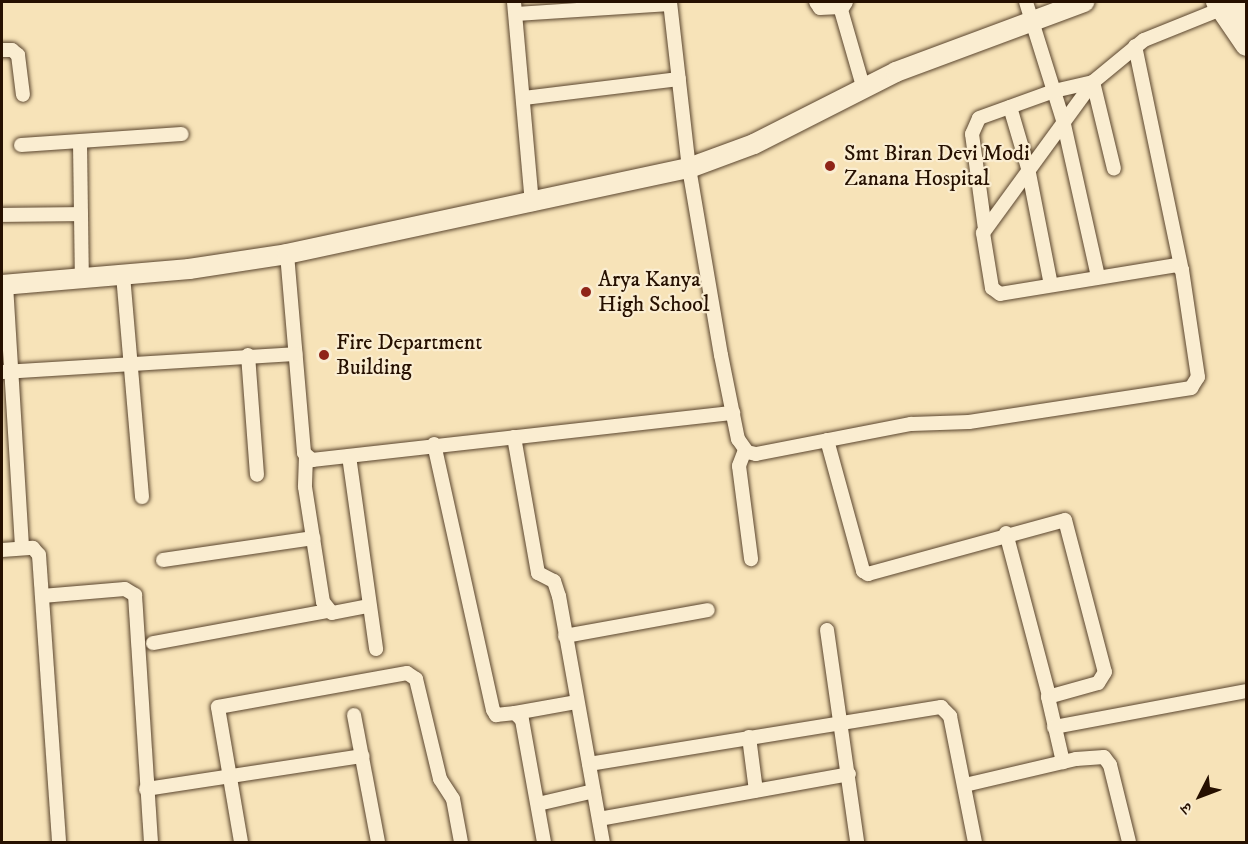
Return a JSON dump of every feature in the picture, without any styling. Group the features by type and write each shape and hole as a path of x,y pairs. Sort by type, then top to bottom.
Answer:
{"main road":[{"path":"4,285 123,276 287,254 532,204 689,168 754,144 863,86 1029,10 1084,2"},
{"path":"1223,4 1246,20"},
{"path":"1223,4 1246,46"}],"street":[{"path":"816,2 820,8 843,4 863,86"},
{"path":"532,204 515,8 670,3 689,168 738,440 745,450 756,454 911,424 969,422 1191,388 1198,377 1182,270 1135,46"},
{"path":"985,229 1093,82 1135,46 1223,4"},
{"path":"1029,10 1063,120 1098,277"},
{"path":"2,50 12,50 18,55 23,95"},
{"path":"524,98 679,79"},
{"path":"1093,82 1054,91 979,118 973,128 985,229 983,241 994,292 1051,285 1173,263 1182,270"},
{"path":"1093,82 1114,169"},
{"path":"1010,107 1028,168 1051,285"},
{"path":"21,145 80,143 182,134"},
{"path":"80,143 82,279"},
{"path":"2,215 81,214"},
{"path":"287,254 306,456 304,470 323,602 328,611"},
{"path":"123,276 128,362 142,497"},
{"path":"4,285 6,371 22,549"},
{"path":"6,371 128,362 296,354"},
{"path":"248,355 257,475"},
{"path":"306,456 317,461 434,444 733,413"},
{"path":"514,437 538,573 556,584 603,843"},
{"path":"827,440 865,573 1006,533 1065,520 1081,572 1104,677 1098,683 1049,696"},
{"path":"434,444 493,710 496,715 577,702"},
{"path":"745,450 739,466 751,559"},
{"path":"349,456 376,649"},
{"path":"1006,533 1049,696 1063,762"},
{"path":"163,560 313,538"},
{"path":"2,550 37,550 59,843"},
{"path":"42,596 125,589 135,595 151,843"},
{"path":"153,643 328,611 369,606"},
{"path":"565,636 708,610"},
{"path":"827,630 857,843"},
{"path":"241,843 217,713 220,705 410,673 417,686 440,779 453,799 461,843"},
{"path":"1054,727 1246,691"},
{"path":"589,764 934,707 947,709 965,785 975,843"},
{"path":"515,713 522,720 544,843"},
{"path":"354,715 374,842"},
{"path":"749,737 756,791"},
{"path":"146,789 228,774 362,756"},
{"path":"965,785 1099,756 1107,760 1129,843"},
{"path":"599,819 849,774"},
{"path":"538,804 594,791"}],"place":[{"name":"Smt Biran Devi Modi Zanana Hospital","path":"830,166"},
{"name":"Arya Kanya High School","path":"586,292"},
{"name":"Fire Department Building","path":"324,355"}]}
